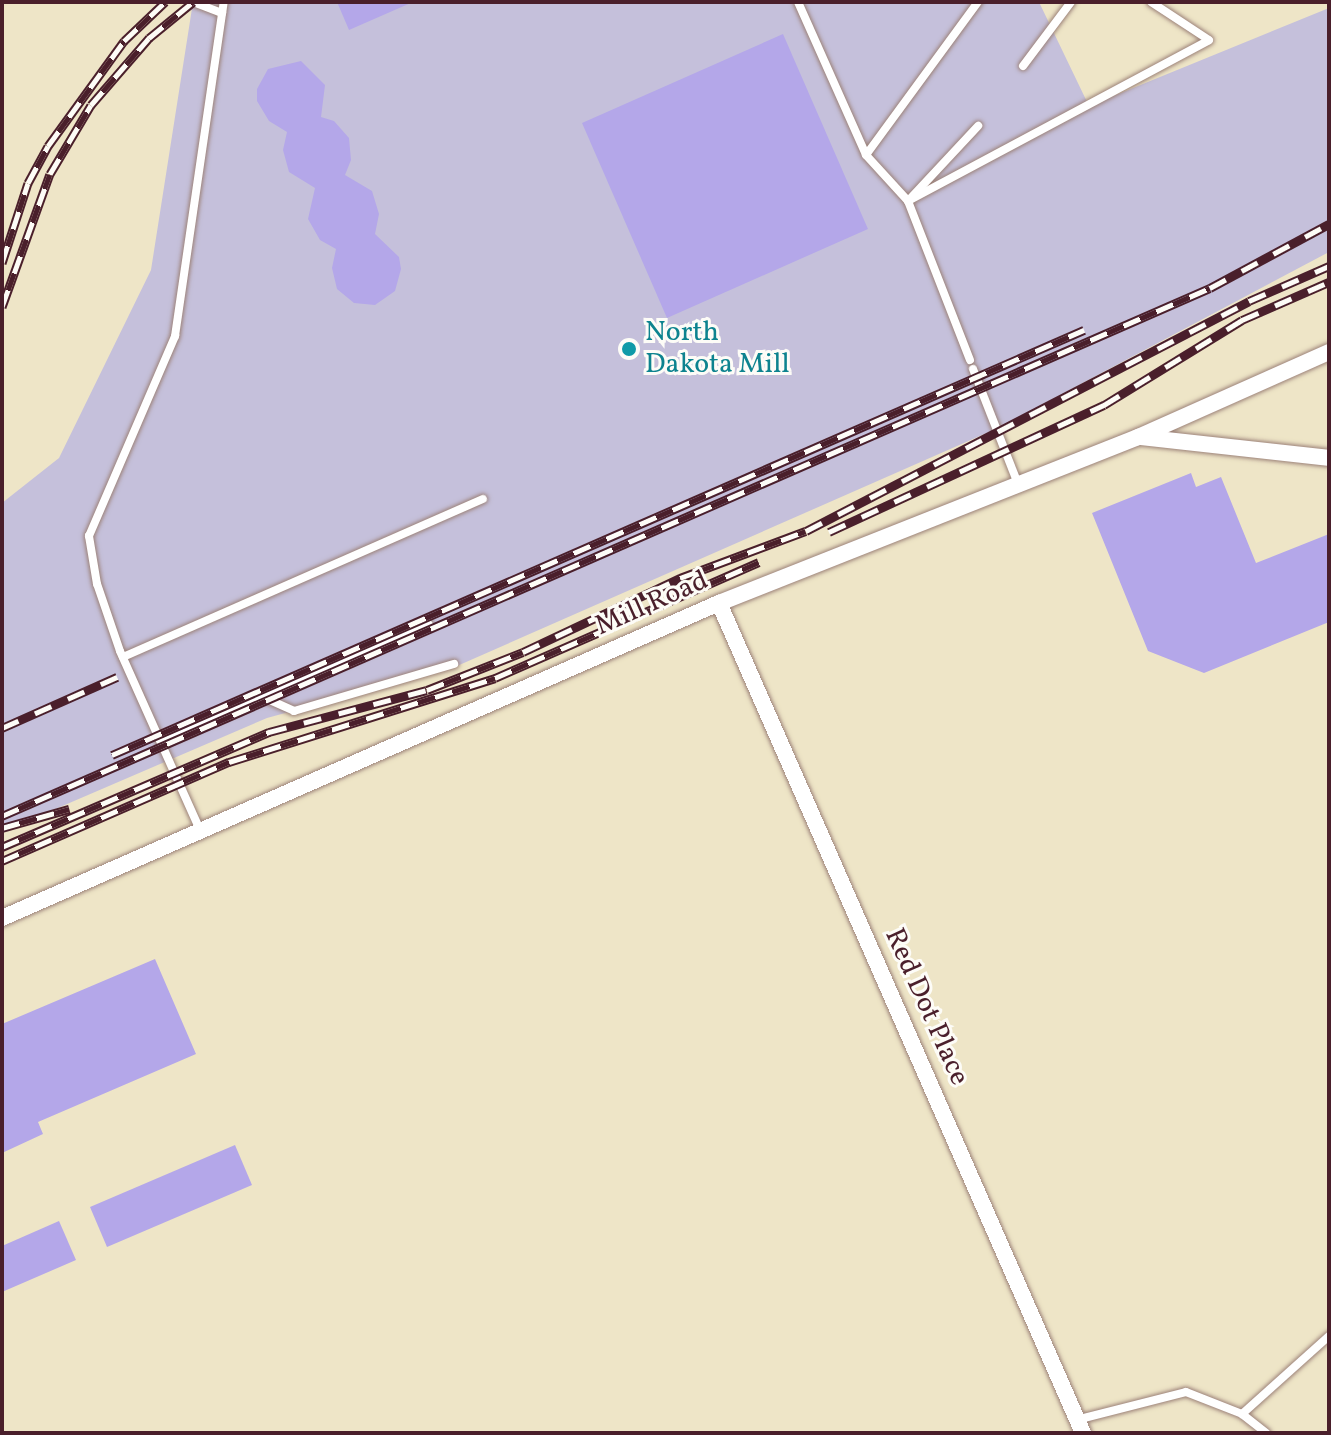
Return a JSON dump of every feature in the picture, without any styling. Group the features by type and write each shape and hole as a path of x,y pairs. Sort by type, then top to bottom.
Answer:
{"street":[{"name":"Mill Road","path":"2,918 719,603 1138,437 1329,352"},
{"path":"1138,437 1329,458"},
{"name":"Red Dot Place","path":"719,603 1081,1426"}],"lane":[{"path":"193,2 222,13"},
{"path":"200,831 123,657 97,584 89,536 175,336 224,2"},
{"path":"798,2 866,155 908,201 1018,485"},
{"path":"866,155 978,2"},
{"path":"1023,66 1071,2"},
{"path":"908,201 1209,40 1151,2"},
{"path":"908,201 978,126"},
{"path":"123,657 483,499"},
{"path":"161,743 429,624"},
{"path":"263,697 294,711 454,664"},
{"path":"1242,1414 1329,1336"},
{"path":"1081,1426 1186,1392 1242,1414 1266,1433"}],"shaded area":[{"name":"North Dakota Mill","path":"193,2 1039,2 1089,106 1329,8 1329,252 998,428 457,666 267,718 2,832 2,503 59,458 151,270"}],"building":[{"path":"337,2 413,2 349,30"},
{"path":"783,34 868,229 667,318 582,123"},
{"path":"301,61 325,85 321,117 334,121 349,138 351,160 345,175 372,191 379,214 375,234 399,257 401,269 395,291 375,305 354,303 337,289 332,268 336,249 320,240 308,219 315,188 289,172 283,150 287,132 269,121 257,101 257,89 268,69"},
{"path":"1191,473 1196,487 1221,477 1256,563 1329,534 1329,622 1204,673 1148,651 1092,513"},
{"path":"155,959 196,1054 38,1122 43,1134 2,1153 2,1024"},
{"path":"235,1145 252,1185 107,1247 90,1207"},
{"path":"59,1221 76,1260 2,1292 2,1246"}],"railway":[{"path":"2,263 28,183 48,146 124,41 165,2"},
{"path":"2,307 50,174 91,105 149,38 193,2"},
{"path":"2,816 1210,288 1329,224"},
{"path":"2,847 269,732 427,690 523,652 680,578 806,531 1249,301 1329,266"},
{"path":"829,532 1104,405 1242,320 1329,282"},
{"path":"112,755 1084,330"},
{"path":"2,861 229,762 495,678 759,562"},
{"path":"2,728 117,677"},
{"path":"2,828 69,809"}],"place":[{"name":"North Dakota Mill","path":"629,349"}]}
